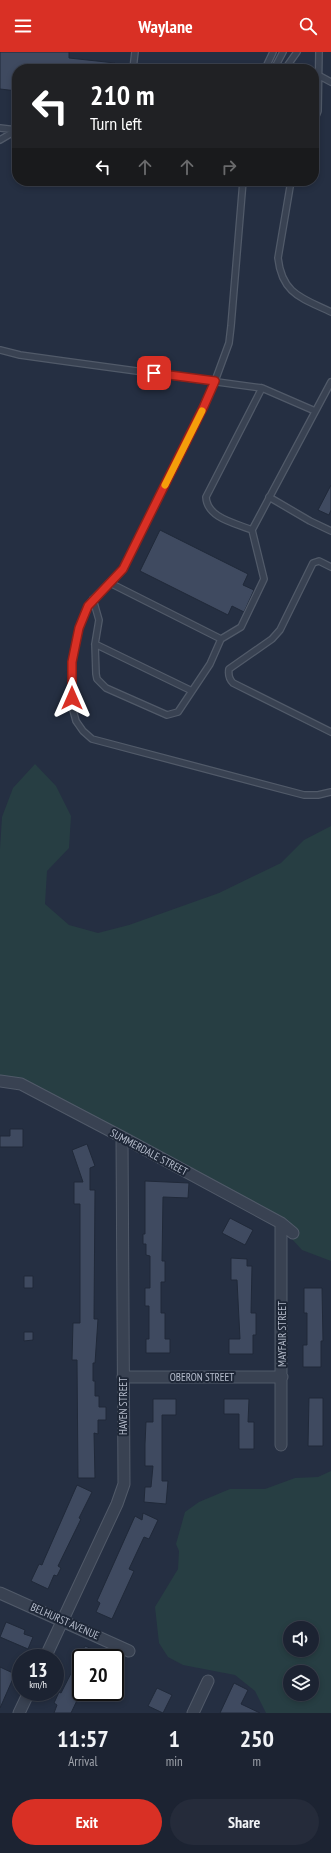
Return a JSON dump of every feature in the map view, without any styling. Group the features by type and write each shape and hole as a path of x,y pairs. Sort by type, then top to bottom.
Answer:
{"street":[{"name":"SUMMERDALE STREET","path":"0,1081 20,1084 281,1223 293,1233"},
{"name":"HAVEN STREET","path":"49,1649 117,1504 124,1484 122,1137"},
{"name":"MAYFAIR STREET","path":"281,1223 281,1445"},
{"name":"OBERON STREET","path":"123,1378 282,1377"},
{"name":"BELHURST AVENUE","path":"0,1593 129,1651"},
{"path":"193,1713 208,1681"},
{"path":"19,1713 25,1701"}],"lane":[{"path":"134,64 135,52"},
{"path":"267,64 273,52"},
{"path":"277,64 283,52"},
{"path":"289,64 297,52"},
{"path":"319,64 320,52"},
{"path":"319,76 331,82"},
{"path":"0,128 12,129"},
{"path":"0,140 12,133"},
{"path":"243,186 229,343 204,406 123,569 88,606 79,628 72,662 73,710 76,721 83,731 92,739 304,795 318,795 331,792"},
{"path":"289,186 278,258 279,270 291,291 300,298 331,312"},
{"path":"0,350 20,355 262,388 315,411"},
{"path":"93,599 100,620 96,644 97,680 106,688 167,715 178,712 210,664 221,639 241,627 264,579 252,530 331,382"},
{"path":"252,530 214,514 208,506 206,497 262,388"},
{"path":"269,497 310,521 331,531"},
{"path":"331,567 319,561 312,563 280,630 272,640 230,669 228,673 233,683 331,732"},
{"path":"110,583 221,639"},
{"path":"96,644 192,691"}],"green space":[{"path":"35,764 56,786 71,816 69,848 47,871 45,904 69,925 98,933 129,925 219,893 281,863 304,840 331,826 331,1261 302,1250 291,1238 288,1222 0,1077 0,849 2,817 13,788"},
{"path":"331,1471 331,1713 266,1713 255,1691 235,1675 183,1665 168,1657 159,1643 155,1607 178,1569 179,1551 176,1544 185,1512 199,1502 230,1489 265,1489 295,1478 318,1477"}],"building":[{"path":"0,52 69,52 69,58 115,63 12,64 12,90 0,89"},
{"path":"331,485 331,510 329,515 318,510"},
{"path":"160,530 248,574 243,585 254,590 244,612 232,606 228,615 140,571"},
{"path":"10,1129 23,1129 23,1147 0,1147 0,1136 10,1136"},
{"path":"87,1144 95,1166 90,1168 90,1190 95,1190 94,1319 98,1319 95,1363 93,1363 93,1381 95,1381 95,1396 99,1396 99,1407 106,1407 106,1420 98,1420 98,1434 94,1433 95,1478 78,1478 77,1360 72,1360 73,1323 80,1323 80,1204 74,1204 74,1182 83,1182 72,1150"},
{"path":"145,1181 189,1183 188,1198 163,1197 162,1261 165,1261 165,1282 161,1282 161,1313 165,1313 165,1339 170,1339 170,1353 146,1353 146,1339 149,1339 149,1306 145,1306 145,1288 150,1288 150,1256 146,1255 146,1244 143,1244 143,1234 145,1234"},
{"path":"230,1218 253,1230 245,1245 222,1233"},
{"path":"231,1258 247,1259 247,1266 252,1266 251,1313 256,1313 256,1335 253,1335 253,1354 229,1354 229,1339 240,1339 237,1280 231,1280"},
{"path":"24,1276 33,1276 33,1288 24,1288"},
{"path":"304,1288 322,1288 323,1341 321,1341 321,1367 303,1367 303,1345 307,1345 307,1313 304,1313"},
{"path":"24,1332 33,1332 33,1340 24,1341"},
{"path":"309,1398 323,1398 323,1446 308,1446"},
{"path":"153,1399 176,1399 176,1415 162,1415 162,1481 168,1481 166,1504 144,1502 145,1487 151,1487 153,1466 145,1466 145,1444 146,1422 153,1422"},
{"path":"224,1399 249,1399 248,1422 254,1422 254,1449 239,1449 239,1414 224,1414"},
{"path":"77,1485 92,1492 79,1518 81,1519 58,1566 61,1568 57,1576 54,1575 48,1589 31,1581 39,1564 42,1565"},
{"path":"143,1513 158,1520 149,1539 144,1537 129,1569 134,1571 112,1619 96,1612 100,1603 97,1601 135,1516 142,1520"},
{"path":"6,1622 25,1630 24,1634 33,1637 28,1649 0,1637"},
{"path":"85,1646 92,1649 83,1649"},
{"path":"0,1667 12,1673 12,1681 0,1708"},
{"path":"72,1671 72,1701 77,1701 71,1713 54,1713 57,1705 54,1703 55,1701 64,1701 64,1687"},
{"path":"234,1683 248,1690 241,1704 260,1713 220,1713"},
{"path":"157,1688 172,1695 163,1713 148,1706"}],"slow traffic":[{"path":"165,485 202,411"}],"route":[{"path":"72,698 72,662 79,628 88,606 123,569 215,381 154,373"}]}
